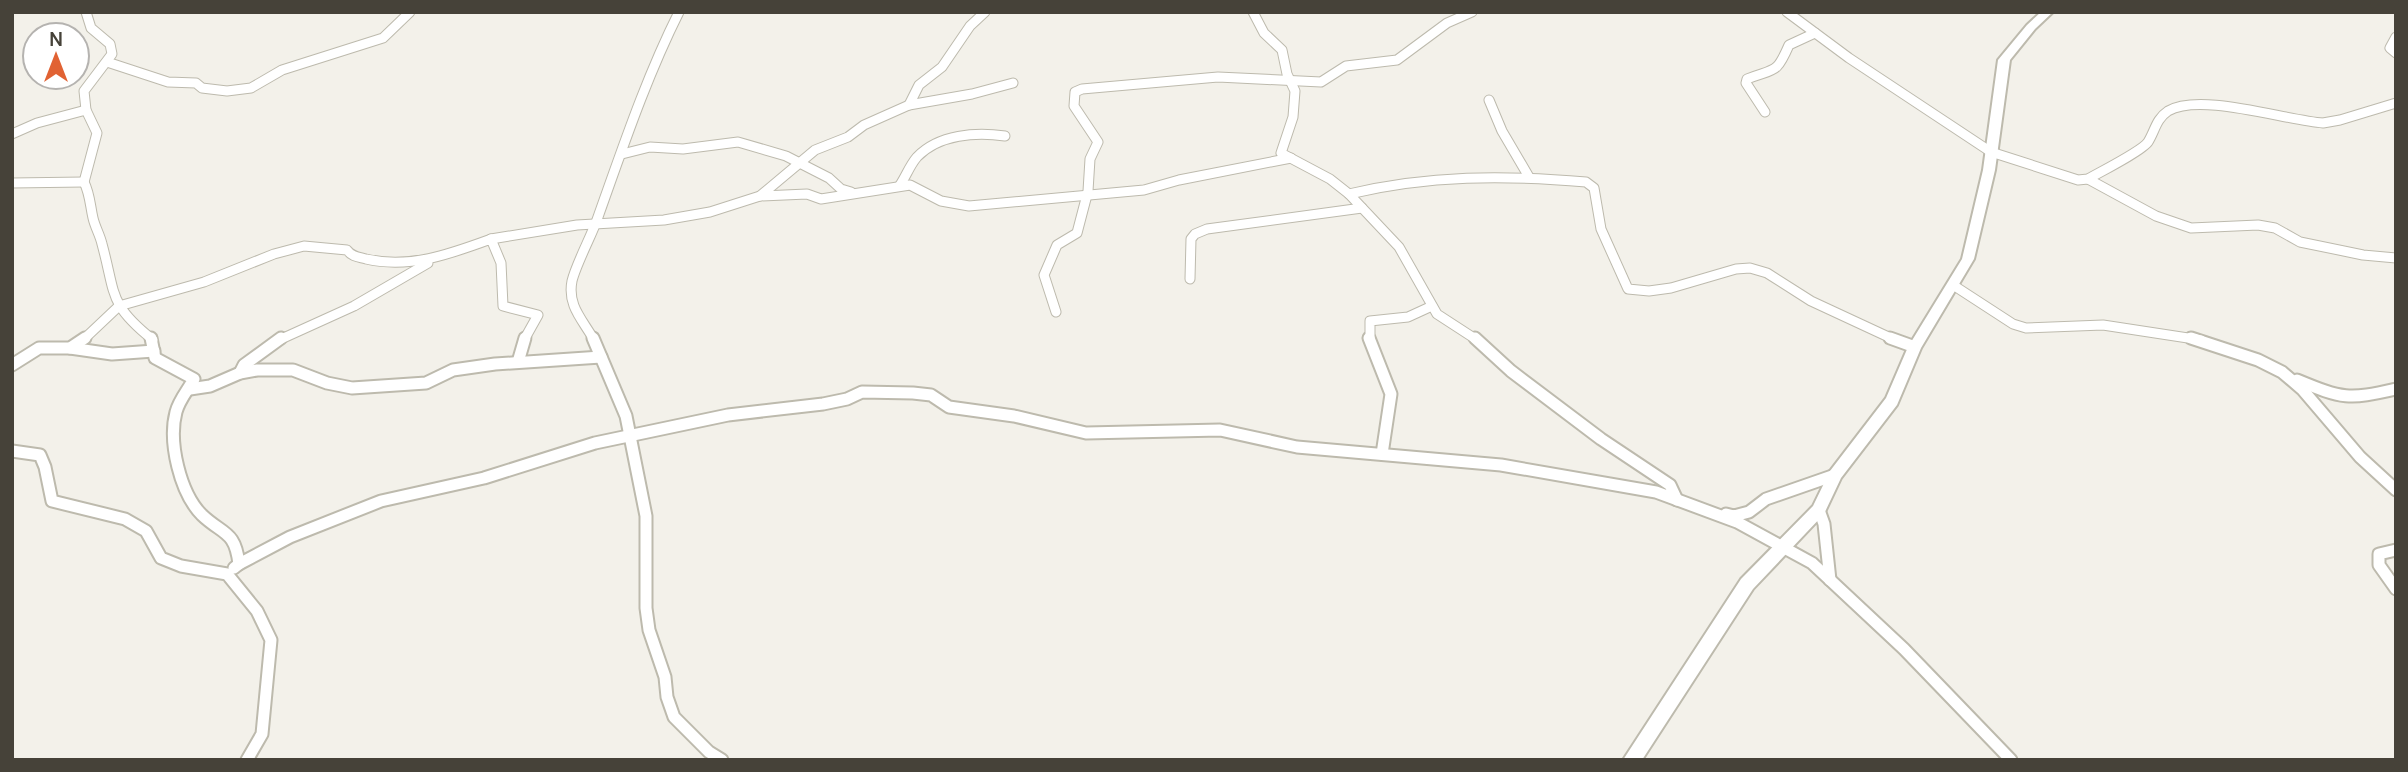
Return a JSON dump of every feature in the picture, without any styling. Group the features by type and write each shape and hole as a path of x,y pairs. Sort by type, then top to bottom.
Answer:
{"street":[{"path":"86,12 92,28 110,44 112,54 85,91 86,110 97,133 85,182 93,199 93,222 123,316 134,329 153,339 155,358 194,379 175,413 178,465 194,506 203,516 225,528 238,546 239,564"},
{"path":"107,62 168,82 188,81 202,88 227,91 251,88 282,70 383,38 410,12"},
{"path":"679,12 655,60 622,154 572,281 572,302 580,323 592,336 626,416 646,516 646,608 649,630 665,677 667,696 674,717 709,752 722,760"},
{"path":"909,105 919,85 942,67 970,26 985,12"},
{"path":"1253,12 1264,33 1282,50 1295,91 1291,104 1294,116 1282,143 1281,153 1329,179 1349,194 1399,247 1437,314 1469,332 1511,371 1601,439 1670,485 1677,500"},
{"path":"1056,312 1044,275 1057,245 1077,233 1087,195 1090,159 1098,142 1074,106 1075,92 1082,89 1218,77 1321,82 1346,66 1391,63 1447,23 1472,12"},
{"path":"1787,12 1991,152 2078,180 2088,179 2147,144 2152,126 2174,108 2215,104 2269,116 2325,123 2396,103"},
{"path":"1632,760 1747,584 1784,549 1819,510 1835,475 1892,401 1915,347 1968,259 1991,152 2004,61 2031,27 2048,12"},
{"path":"1765,112 1753,96 1746,83 1747,79 1780,66 1785,49 1791,41 1815,33"},
{"path":"2396,37 2390,48 2396,53"},
{"path":"760,195 815,150 848,137 864,125 909,105 972,94 1013,83"},
{"path":"1489,100 1502,131 1529,177"},
{"path":"12,134 52,118 86,110"},
{"path":"900,185 915,159 942,142 962,134 1005,136"},
{"path":"622,154 650,147 683,149 738,142 786,156 829,178 841,189 851,192"},
{"path":"240,373 244,365 281,338 354,306 430,261 491,239 594,224 689,216 760,195 807,194 821,199 851,192 910,185 941,201 969,206 1144,190 1179,180 1291,158"},
{"path":"1349,194 1388,185 1452,177 1529,177 1586,181 1594,188 1601,229 1628,289 1640,292 1703,280 1734,269 1752,268 1779,278 1808,300 1889,338 1915,347"},
{"path":"2088,179 2155,216 2191,228 2258,225 2275,228 2300,242 2370,256 2396,258"},
{"path":"12,183 85,182"},
{"path":"1190,279 1191,239 1195,234 1207,229 1362,208"},
{"path":"491,239 503,258 500,287 503,306 538,315 523,342 518,362"},
{"path":"70,348 84,339 119,306 204,282 274,254 304,246 347,250 351,255 380,262 430,261"},
{"path":"1953,285 2013,324 2026,328 2103,325 2199,339 2258,360 2288,377 2333,395 2356,398 2396,389"},
{"path":"1382,453 1391,394 1368,334 1370,321 1399,320 1418,315 1432,306"},
{"path":"12,365 39,348 70,348 112,354 154,351"},
{"path":"190,389 210,386 240,373 275,369 293,370 327,383 352,388 426,383 453,370 518,362 601,357"},
{"path":"2288,377 2360,457 2396,490"},
{"path":"227,575 239,564 290,537 381,501 484,478 595,443 728,415 823,404 847,399 862,392 931,396 949,407 1014,416 1086,433 1220,430 1297,447 1530,469 1656,492 1738,522 1812,563 1904,649 2011,760"},
{"path":"12,451 40,455 48,468 47,490 52,501 125,519 146,531 161,558 181,566 227,575 257,611 271,640 262,734 247,760"},
{"path":"1709,511 1734,516 1749,512 1766,499 1835,475"},
{"path":"1819,510 1824,524 1830,580"},
{"path":"238,546 247,547 258,554"},
{"path":"2396,550 2379,554 2379,565 2396,589"}]}
